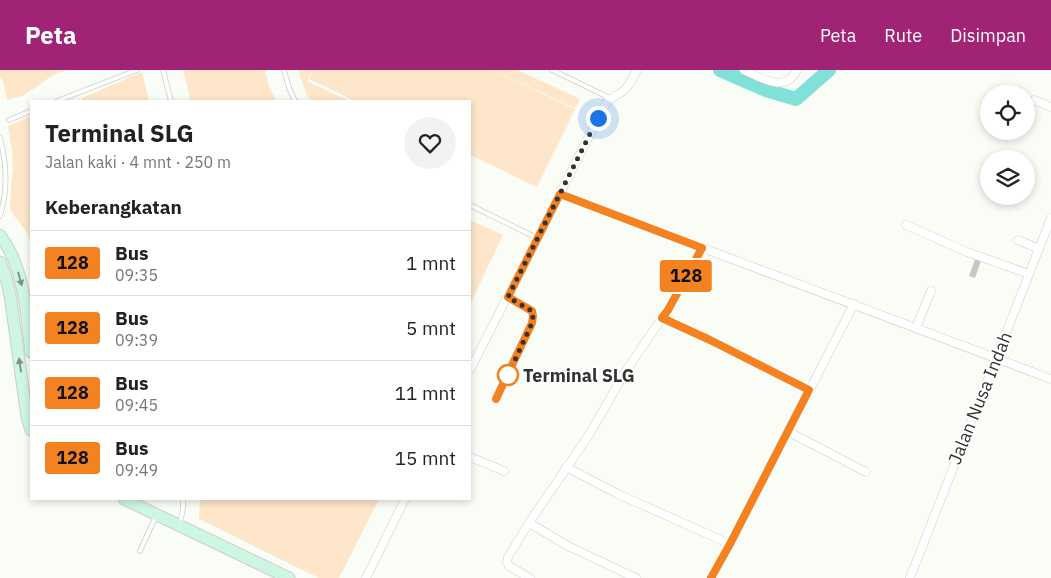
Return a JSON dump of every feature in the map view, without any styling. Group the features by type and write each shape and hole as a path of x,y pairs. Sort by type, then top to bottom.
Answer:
{"main road":[{"path":"0,235 15,261 20,277 30,344"},
{"path":"0,262 10,295 27,417 30,427"},
{"path":"126,500 289,578"}],"street":[{"path":"471,368 606,103 610,98 625,90 637,70"},
{"path":"744,70 767,81 782,83 793,77 797,70"},
{"path":"1035,100 1051,107"},
{"path":"560,194 1051,379"},
{"name":"Jalan Nusa Indah","path":"910,578 1051,218"},
{"path":"906,225 967,252 1029,274"},
{"path":"1018,240 1039,249"},
{"path":"530,578 509,566 508,558 529,523 589,434 624,374 668,310 702,248"},
{"path":"916,328 931,291"},
{"path":"711,578 854,304"},
{"path":"662,318 809,390"},
{"path":"787,431 866,472"},
{"path":"471,457 504,471"},
{"path":"566,467 618,494 730,544"},
{"path":"366,578 405,500"},
{"path":"529,523 568,546 636,578"}],"lane":[{"path":"64,100 137,70"},
{"path":"162,70 171,100"},
{"path":"284,70 295,100"},
{"path":"552,70 610,98"},
{"path":"9,120 30,111"},
{"path":"0,138 6,170 0,216"},
{"path":"0,188 5,189"},
{"path":"471,205 537,238"},
{"path":"496,399 532,323 533,316 532,311 508,297"},
{"path":"179,526 183,500"},
{"path":"140,551 156,514"}],"shaded area":[{"path":"0,70 67,70 51,76 22,96 7,100 3,81 0,77"},
{"path":"183,70 265,70 269,86 276,100 191,100"},
{"path":"298,70 312,70 307,81 347,100 311,100 307,96"},
{"path":"313,70 492,70 575,109 537,187 471,155 471,100 353,100 309,79"},
{"path":"493,70 518,70 580,99 575,108"},
{"path":"142,72 149,100 83,100 82,98"},
{"path":"30,116 30,241 26,231 10,208 13,171 8,126"},
{"path":"471,220 503,235 471,302"},
{"path":"200,500 378,500 339,578 319,578 199,519"}],"building":[{"path":"975,259 981,261 975,278 969,276"}],"waterway":[{"path":"720,70 766,90 796,99 829,70"}],"bus line":[{"name":"128","path":"496,399 532,323 533,316 532,311 508,297 560,194 702,248 662,318 809,390 711,578"}],"place":[{"name":"Terminal SLG","path":"508,375"}],"route":[{"path":"508,375 532,323 533,316 532,311 508,297 598,118"}]}
